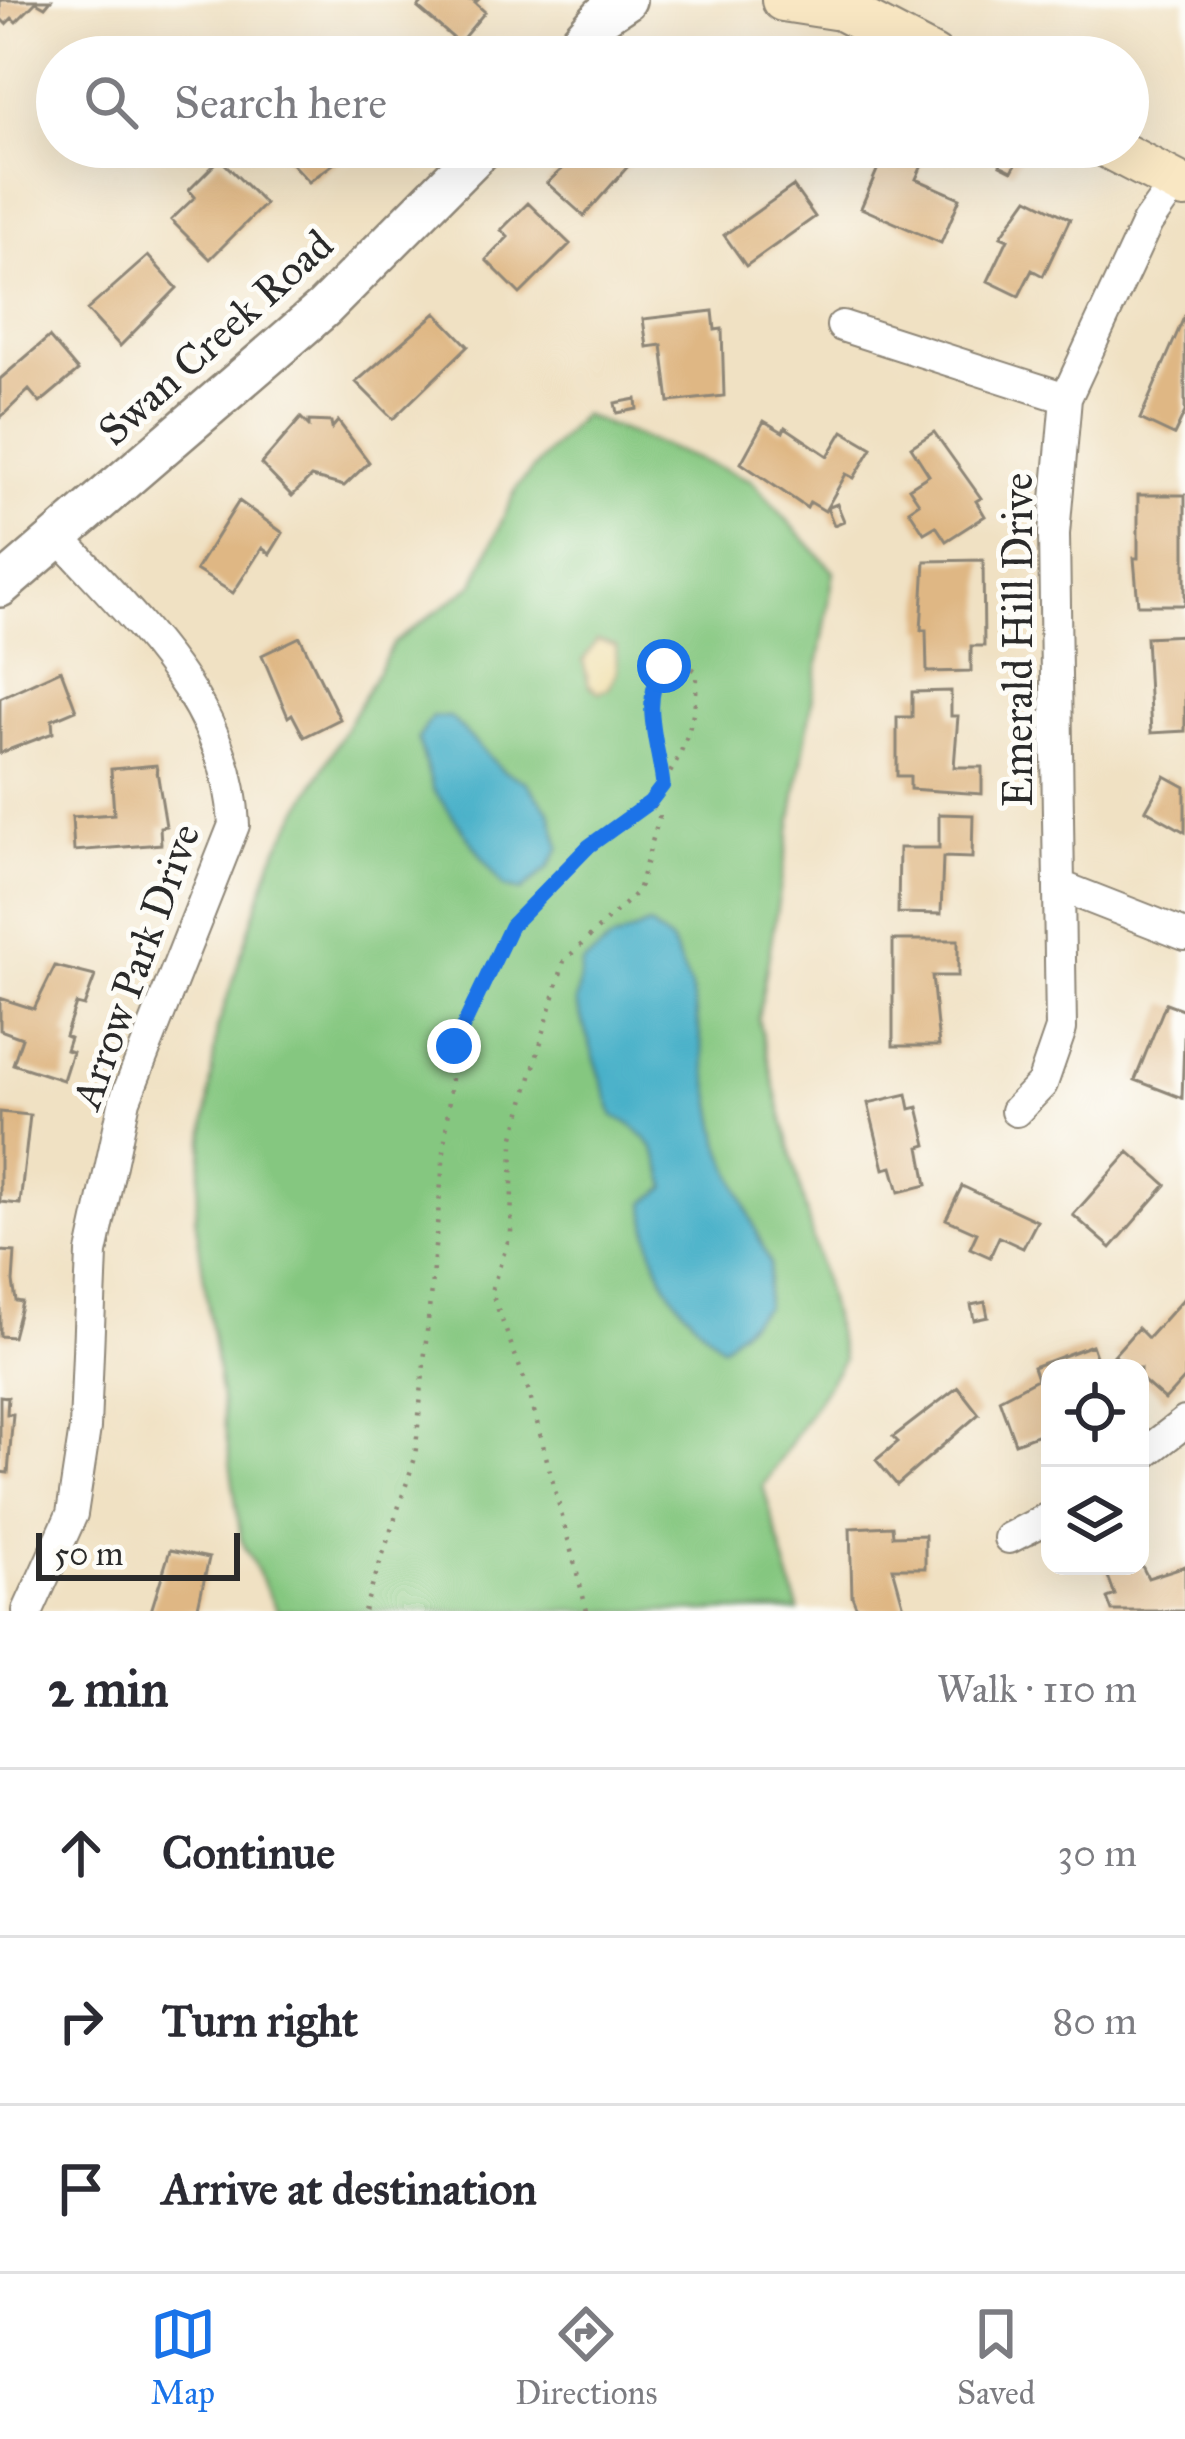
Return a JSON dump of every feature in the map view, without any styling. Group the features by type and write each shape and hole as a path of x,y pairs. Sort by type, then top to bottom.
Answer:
{"main road":[{"path":"783,0 836,5 894,36"},
{"path":"1149,168 1180,184"}],"street":[{"path":"585,36 612,6"},
{"name":"Swan Creek Road","path":"0,587 324,308 463,168"},
{"name":"Emerald Hill Drive","path":"1016,1112 1042,1084 1061,1029 1054,535 1066,398 1147,224 1180,184"},
{"path":"842,326 1066,398"},
{"name":"Arrow Park Drive","path":"28,1611 72,1514 85,1428 92,1253 125,1100 234,825 232,784 190,686 60,538"},
{"path":"1060,886 1185,935"},
{"path":"1149,1450 1185,1422"},
{"path":"1009,1538 1041,1522"}],"path":[{"path":"364,1611 415,1458 454,1046 511,926 589,846 650,802 663,785 689,733 697,696 697,672 681,661 664,666 654,680 650,704 663,785"},
{"path":"586,1611 529,1392 491,1292 511,1233 513,1140 565,961 638,891 660,814 650,802"}],"green space":[{"path":"582,415 751,480 834,572 758,1019 843,1360 763,1486 799,1611 277,1611 241,1539 195,1216 217,1029 273,857 394,643 474,584 517,487"}],"sand":[{"path":"597,640 616,646 617,671 609,688 599,692 589,685 583,661"}],"water":[{"path":"432,717 450,717 503,771 526,782 550,812 560,847 548,868 521,891 504,887 433,789 418,739"},
{"path":"649,925 671,942 691,988 721,1146 770,1264 765,1307 722,1347 677,1300 658,1267 645,1203 667,1187 663,1174 644,1136 614,1116 576,1003 582,964 612,940"}],"building":[{"path":"0,0 51,0 45,7 36,2 16,22 12,18 6,24 0,18"},
{"path":"425,0 478,0 475,3 485,12 465,36 451,36 418,8"},
{"path":"211,168 229,168 265,204 210,259 171,220 195,197 189,190"},
{"path":"296,168 328,168 309,182"},
{"path":"563,168 626,168 584,216 547,183"},
{"path":"878,168 921,168 916,179 960,198 941,243 861,208"},
{"path":"793,186 815,217 746,266 724,235"},
{"path":"1028,198 1070,219 1043,276 1032,270 1019,296 988,281 1008,239 1001,236"},
{"path":"528,203 570,244 520,294 486,260 508,237 501,230"},
{"path":"148,256 177,288 120,346 87,310"},
{"path":"713,311 715,330 722,329 724,396 669,402 662,345 647,347 643,319"},
{"path":"436,313 468,346 393,419 356,382"},
{"path":"1185,315 1185,412 1174,435 1140,419"},
{"path":"49,337 78,371 40,403 29,390 0,418 0,379"},
{"path":"636,399 637,409 617,413 615,403"},
{"path":"301,418 309,426 309,421 331,422 332,428 338,421 369,462 344,486 311,477 292,496 261,464"},
{"path":"764,421 783,432 785,427 828,456 843,431 872,448 854,478 846,474 825,511 810,502 807,508 741,463"},
{"path":"934,432 981,498 976,501 985,516 946,541 936,526 924,533 909,510 919,503 909,488 929,475 911,447"},
{"path":"1138,495 1185,495 1185,605 1138,605 1134,558 1138,558"},
{"path":"239,501 283,533 270,554 262,548 233,593 196,570"},
{"path":"837,504 844,521 834,525 827,508"},
{"path":"983,560 984,646 971,646 971,671 927,672 926,630 921,630 925,561"},
{"path":"1185,635 1185,731 1151,733 1146,637"},
{"path":"300,637 340,719 304,737 292,714 288,717 262,655"},
{"path":"61,670 76,710 52,720 53,733 0,753 0,698"},
{"path":"951,691 951,716 958,716 954,767 982,767 982,794 910,789 910,776 897,776 897,717 912,717 912,692"},
{"path":"156,765 166,826 160,827 161,844 74,851 72,817 114,814 111,769"},
{"path":"1165,776 1185,787 1185,832 1146,810"},
{"path":"939,814 973,815 972,858 943,857 941,914 898,913 899,848 939,848"},
{"path":"893,940 958,940 958,976 932,976 939,1046 893,1046"},
{"path":"55,966 95,976 84,1006 76,1004 65,1036 70,1038 66,1050 72,1052 63,1080 13,1064 22,1038 0,1030 0,998 34,1009"},
{"path":"1166,1003 1185,1010 1182,1098 1135,1080"},
{"path":"907,1094 910,1109 918,1107 927,1145 920,1147 927,1185 899,1192 892,1167 884,1169 868,1103"},
{"path":"0,1112 30,1115 20,1204 0,1202"},
{"path":"1129,1152 1166,1185 1111,1248 1073,1215"},
{"path":"962,1186 1037,1221 1023,1248 999,1237 990,1257 970,1248 977,1233 946,1219"},
{"path":"0,1251 15,1252 13,1282 16,1301 22,1302 13,1337 0,1336"},
{"path":"1185,1297 1185,1378 1165,1400 1149,1386 1149,1359 1114,1355 1138,1328 1148,1338"},
{"path":"985,1302 988,1317 974,1320 971,1305"},
{"path":"1092,1345 1097,1359 1054,1359"},
{"path":"1041,1364 1041,1433 1015,1443 999,1399 1037,1379 1033,1367"},
{"path":"958,1387 979,1414 897,1485 876,1460 898,1442 893,1437"},
{"path":"0,1396 8,1397 7,1414 13,1414 8,1473 0,1472"},
{"path":"892,1526 893,1536 925,1535 925,1568 893,1568 905,1611 858,1611 852,1596 850,1528"},
{"path":"170,1550 209,1558 197,1611 151,1611"},
{"path":"1185,1566 1185,1611 1112,1611 1107,1598 1115,1595 1107,1575 1148,1578"}],"route":[{"path":"454,1046 511,926 589,846 650,802 663,785 650,704 654,680 664,666"}]}
